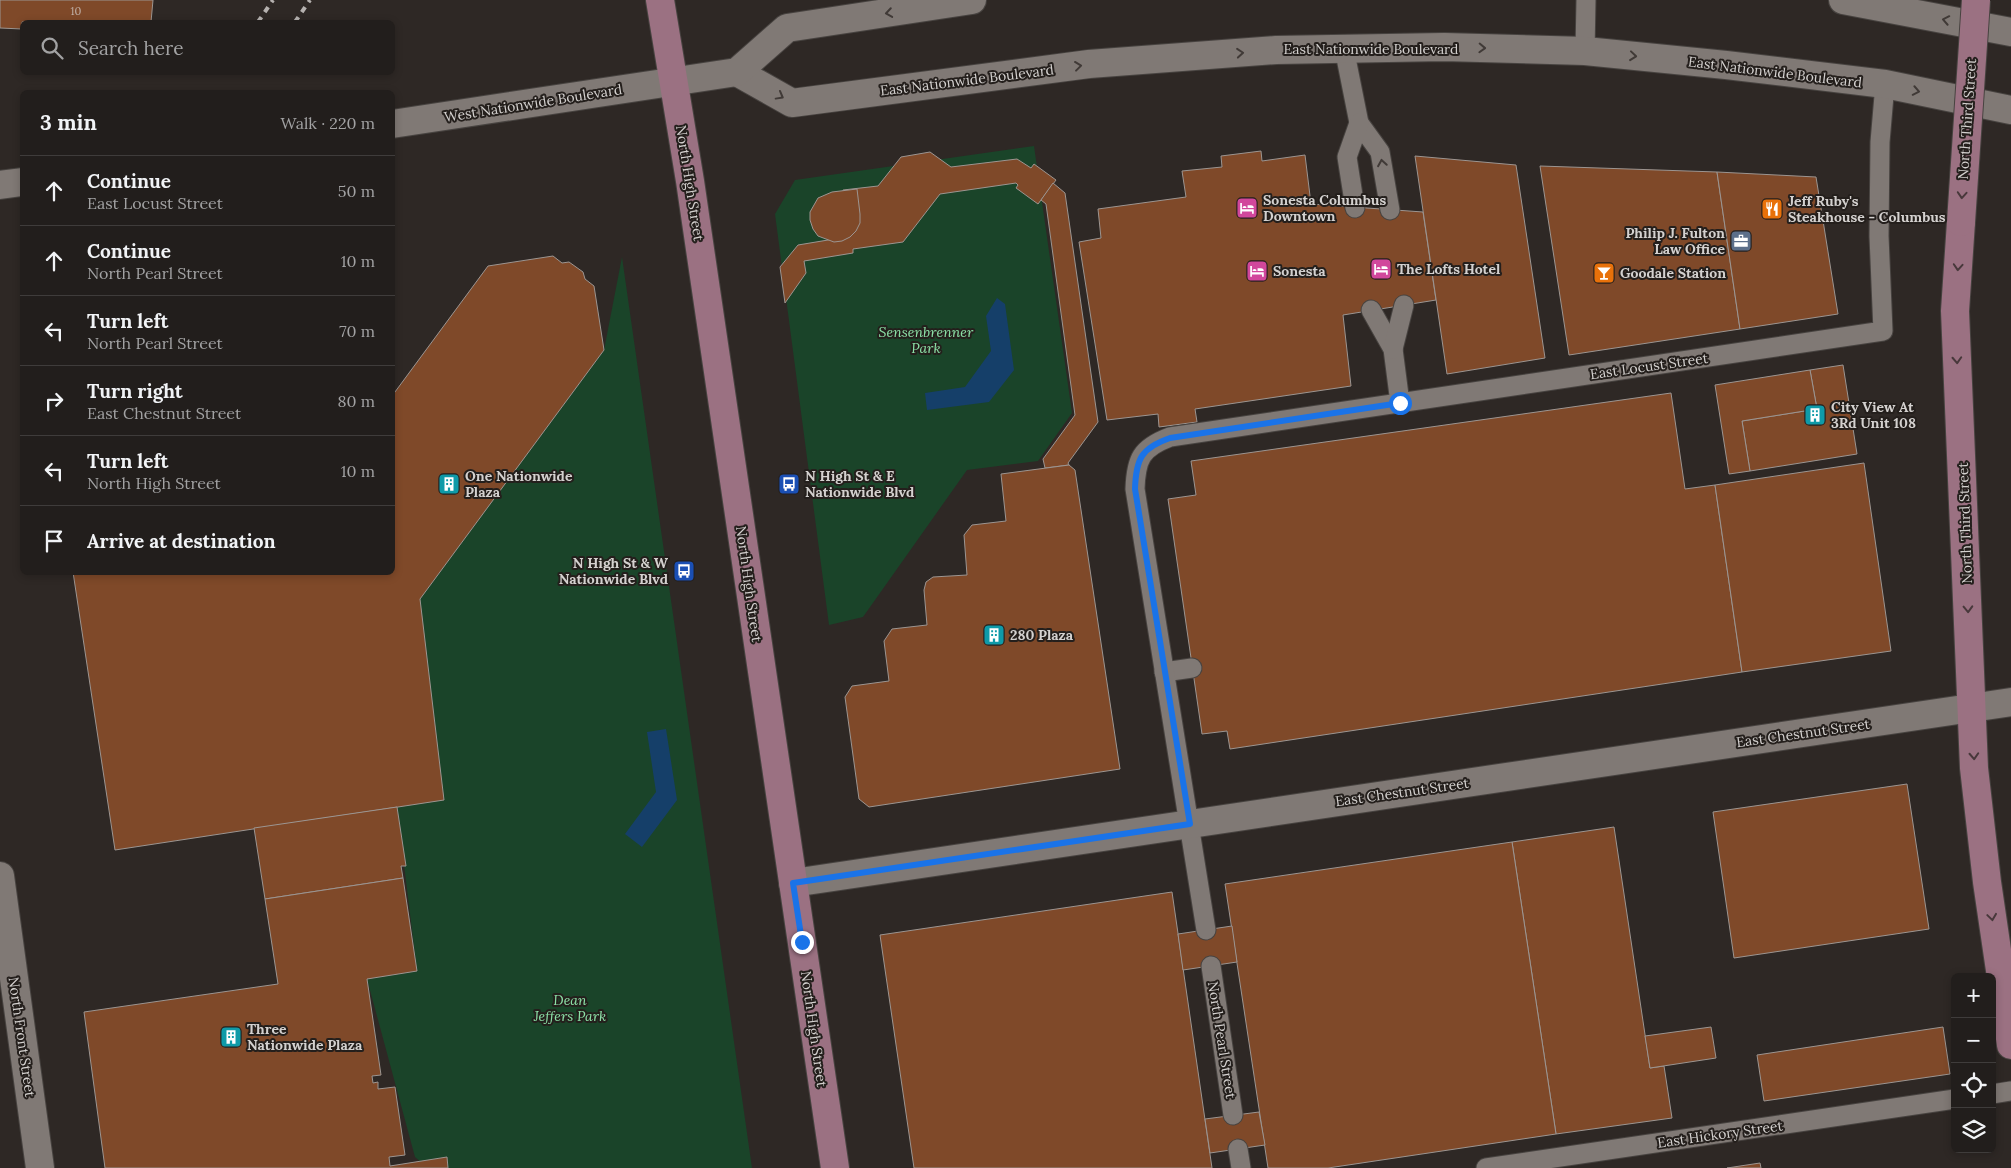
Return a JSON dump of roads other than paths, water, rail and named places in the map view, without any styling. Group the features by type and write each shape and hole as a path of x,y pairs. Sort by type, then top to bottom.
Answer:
{"main road":[{"name":"North High Street","path":"660,0 690,181 835,1168"},
{"name":"North Third Street","path":"1976,0 1955,311 1974,768 1987,882 2011,1045"}],"street":[{"path":"673,82 738,72 787,28 972,0"},
{"path":"1844,0 2011,32"},
{"name":"East Nationwide Boulevard","path":"738,72 792,103 1089,64 1276,50 1444,47 1585,51 1726,65 1885,84 2011,110"},
{"name":"West Nationwide Boulevard","path":"395,124 673,82"},
{"path":"0,185 20,182"},
{"name":"East Chestnut Street","path":"793,883 2011,702"},
{"name":"North Front Street","path":"0,876 40,1168"}],"lane":[{"path":"1585,51 1586,0"},
{"path":"1344,48 1359,123 1380,152 1390,210"},
{"name":"East Locust Street","path":"1164,672 1135,489 1136,472 1141,457 1152,444 1170,438 1883,331 1878,236 1880,142 1885,84"},
{"path":"1355,208 1347,157 1359,123"},
{"path":"1400,403 1393,349 1404,304"},
{"path":"1371,310 1393,349"},
{"path":"1192,668 1164,672 1206,930"},
{"name":"North Pearl Street","path":"1211,966 1233,1115"},
{"path":"1996,1093 2011,1091"},
{"name":"East Hickory Street","path":"1486,1168 1951,1100"},
{"path":"1238,1149 1241,1168"}],"water":[{"path":"997,298 1005,304 1014,370 989,402 927,410 925,393 965,387 991,351 986,316"},
{"path":"666,729 677,800 642,847 625,834 656,792 647,732"}],"railway":[{"path":"259,20 273,0"},
{"path":"296,20 310,0"}],"place":[{"name":"Sonesta Columbus Downtown","path":"1247,208"},
{"name":"Jeff Ruby's Steakhouse - Columbus","path":"1772,209"},
{"name":"Philip J. Fulton Law Office","path":"1741,241"},
{"name":"The Lofts Hotel","path":"1381,269"},
{"name":"Sonesta","path":"1257,271"},
{"name":"Goodale Station","path":"1604,273"},
{"name":"City View At 3Rd Unit 108","path":"1815,415"},
{"name":"One Nationwide Plaza","path":"449,484"},
{"name":"N High St & E Nationwide Blvd","path":"789,484"},
{"name":"N High St & W Nationwide Blvd","path":"684,571"},
{"name":"280 Plaza","path":"994,635"},
{"name":"Three Nationwide Plaza","path":"231,1037"}],"park label":[{"name":"Sensenbrenner Park","path":"926,340"},
{"name":"Dean Jeffers Park","path":"570,1008"}]}
